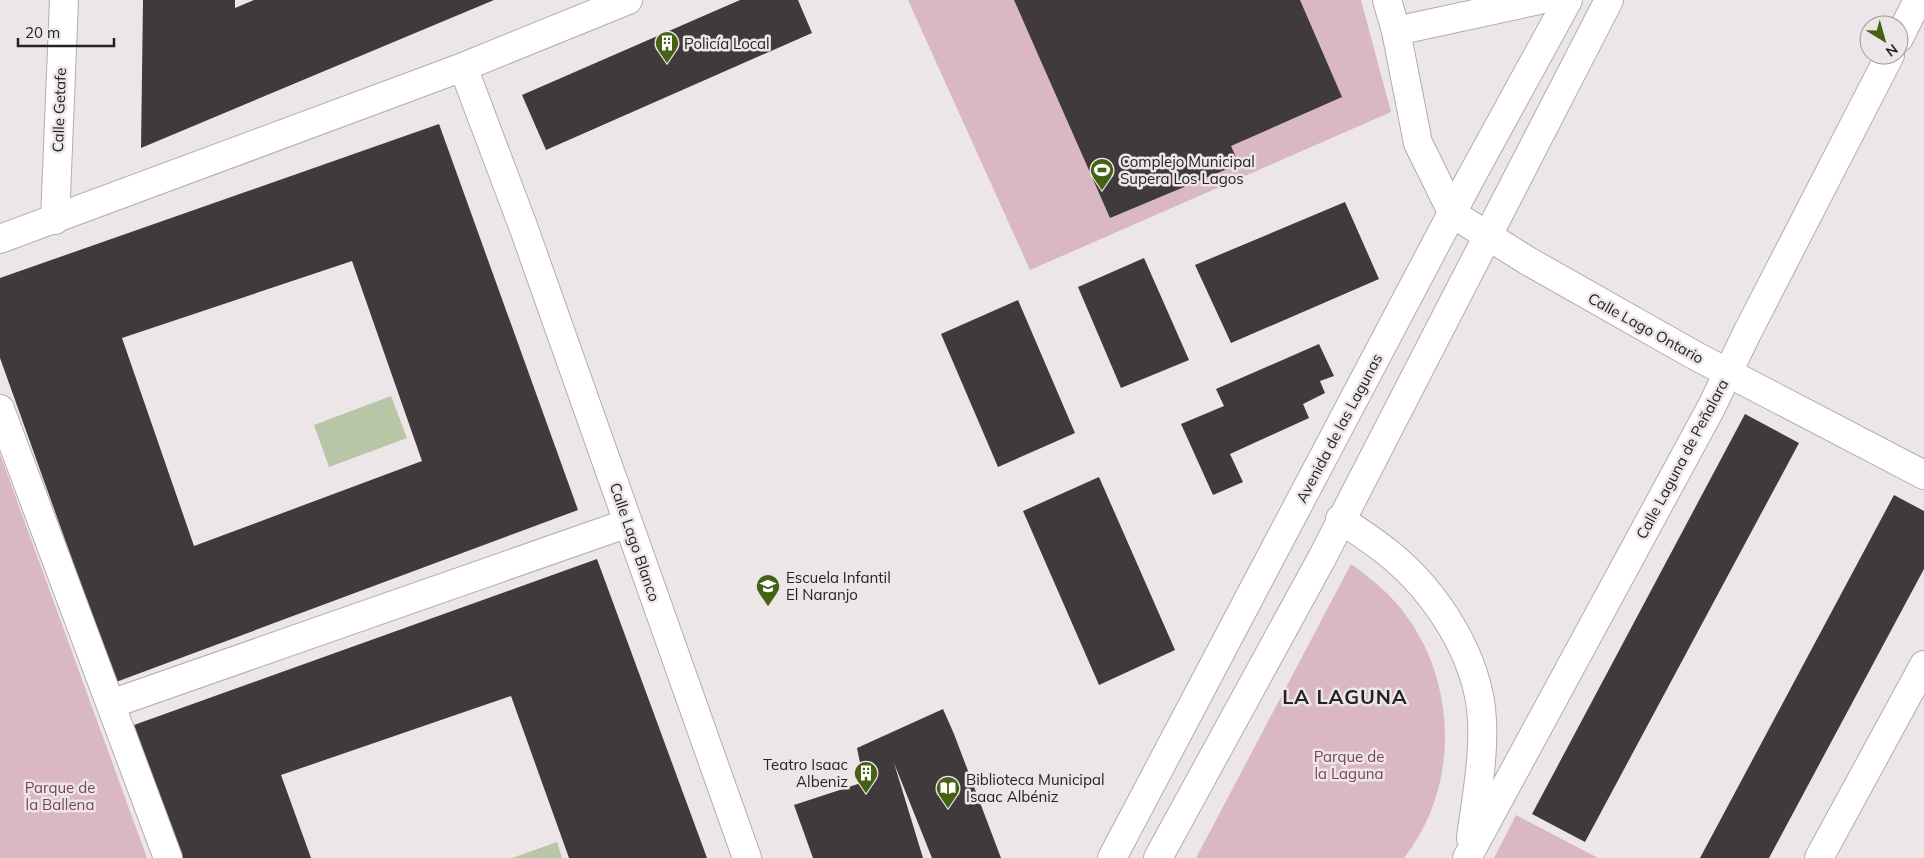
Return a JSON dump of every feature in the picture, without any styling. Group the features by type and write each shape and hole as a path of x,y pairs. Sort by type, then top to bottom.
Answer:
{"street":[{"name":"Calle Getafe","path":"55,220 64,0"},
{"path":"1387,0 1396,31 1418,143 1453,214"},
{"path":"1396,31 1538,0"},
{"name":"Avenida de las Lagunas","path":"1112,858 1568,0"},
{"path":"1158,858 1322,558 1340,519 1609,0"},
{"path":"1909,18 1918,0"},
{"path":"0,239 463,67 616,3"},
{"name":"Calle Laguna de Peñalara","path":"1468,857 1712,408 1728,372 1885,65"},
{"name":"Calle Lago Blanco","path":"463,67 523,226 747,858"},
{"name":"Calle Lago Ontario","path":"1453,214 1528,261 1728,372 1924,475"},
{"path":"0,409 168,858"},
{"path":"1340,519 1388,552 1429,593 1454,632 1474,676 1482,720 1482,739 1480,769 1468,857"},
{"path":"111,704 628,523"},
{"path":"1819,858 1924,665"}],"green space":[{"name":"Complejo Municipal Supera Los Lagos","path":"908,0 1361,0 1391,112 1030,270"},
{"name":"Parque de la Ballena","path":"0,454 147,858 0,858"},
{"name":"Parque de la Laguna","path":"1351,564 1391,597 1402,610 1420,638 1434,669 1442,701 1445,734 1443,767 1435,799 1422,830 1404,858 1196,858"},
{"path":"1516,815 1598,858 1494,858"}],"shaded area":[{"path":"391,396 407,438 329,467 314,425"},
{"path":"557,842 562,858 512,858"}],"building":[{"path":"143,0 235,0 235,8 254,0 494,0 141,148"},
{"name":"Policía Local","path":"740,0 798,0 812,33 546,150 522,95"},
{"path":"1014,0 1300,0 1342,97 1231,146 1239,164 1110,218"},
{"path":"439,124 578,510 116,682 0,358 0,278","holes":["352,261 422,461 194,546 122,338"]},
{"path":"1345,202 1379,279 1231,343 1195,265"},
{"path":"1144,258 1189,360 1121,388 1078,287"},
{"path":"1018,300 1075,433 998,467 941,334"},
{"path":"1319,344 1334,376 1320,381 1325,393 1303,404 1309,418 1230,454 1243,482 1213,495 1181,424 1224,406 1216,389"},
{"path":"1745,414 1799,443 1585,842 1532,814"},
{"path":"1099,477 1175,650 1099,685 1023,511"},
{"path":"1894,495 1924,511 1924,569 1769,858 1700,858"},
{"path":"597,559 707,858 569,858 511,696 281,775 311,858 182,858 134,725"},
{"path":"943,709 1001,858 932,858 894,763 923,858 813,858 794,805 864,782 857,748"}],"place":[{"name":"Policía Local","path":"667,64"},
{"name":"Complejo Municipal Supera Los Lagos","path":"1102,191"},
{"name":"Escuela Infantil El Naranjo","path":"768,607"},
{"name":"Teatro Isaac Albeniz","path":"866,794"},
{"name":"Biblioteca Municipal Isaac Albéniz","path":"948,809"}],"district":[{"name":"LA LAGUNA","path":"1345,696"}]}
